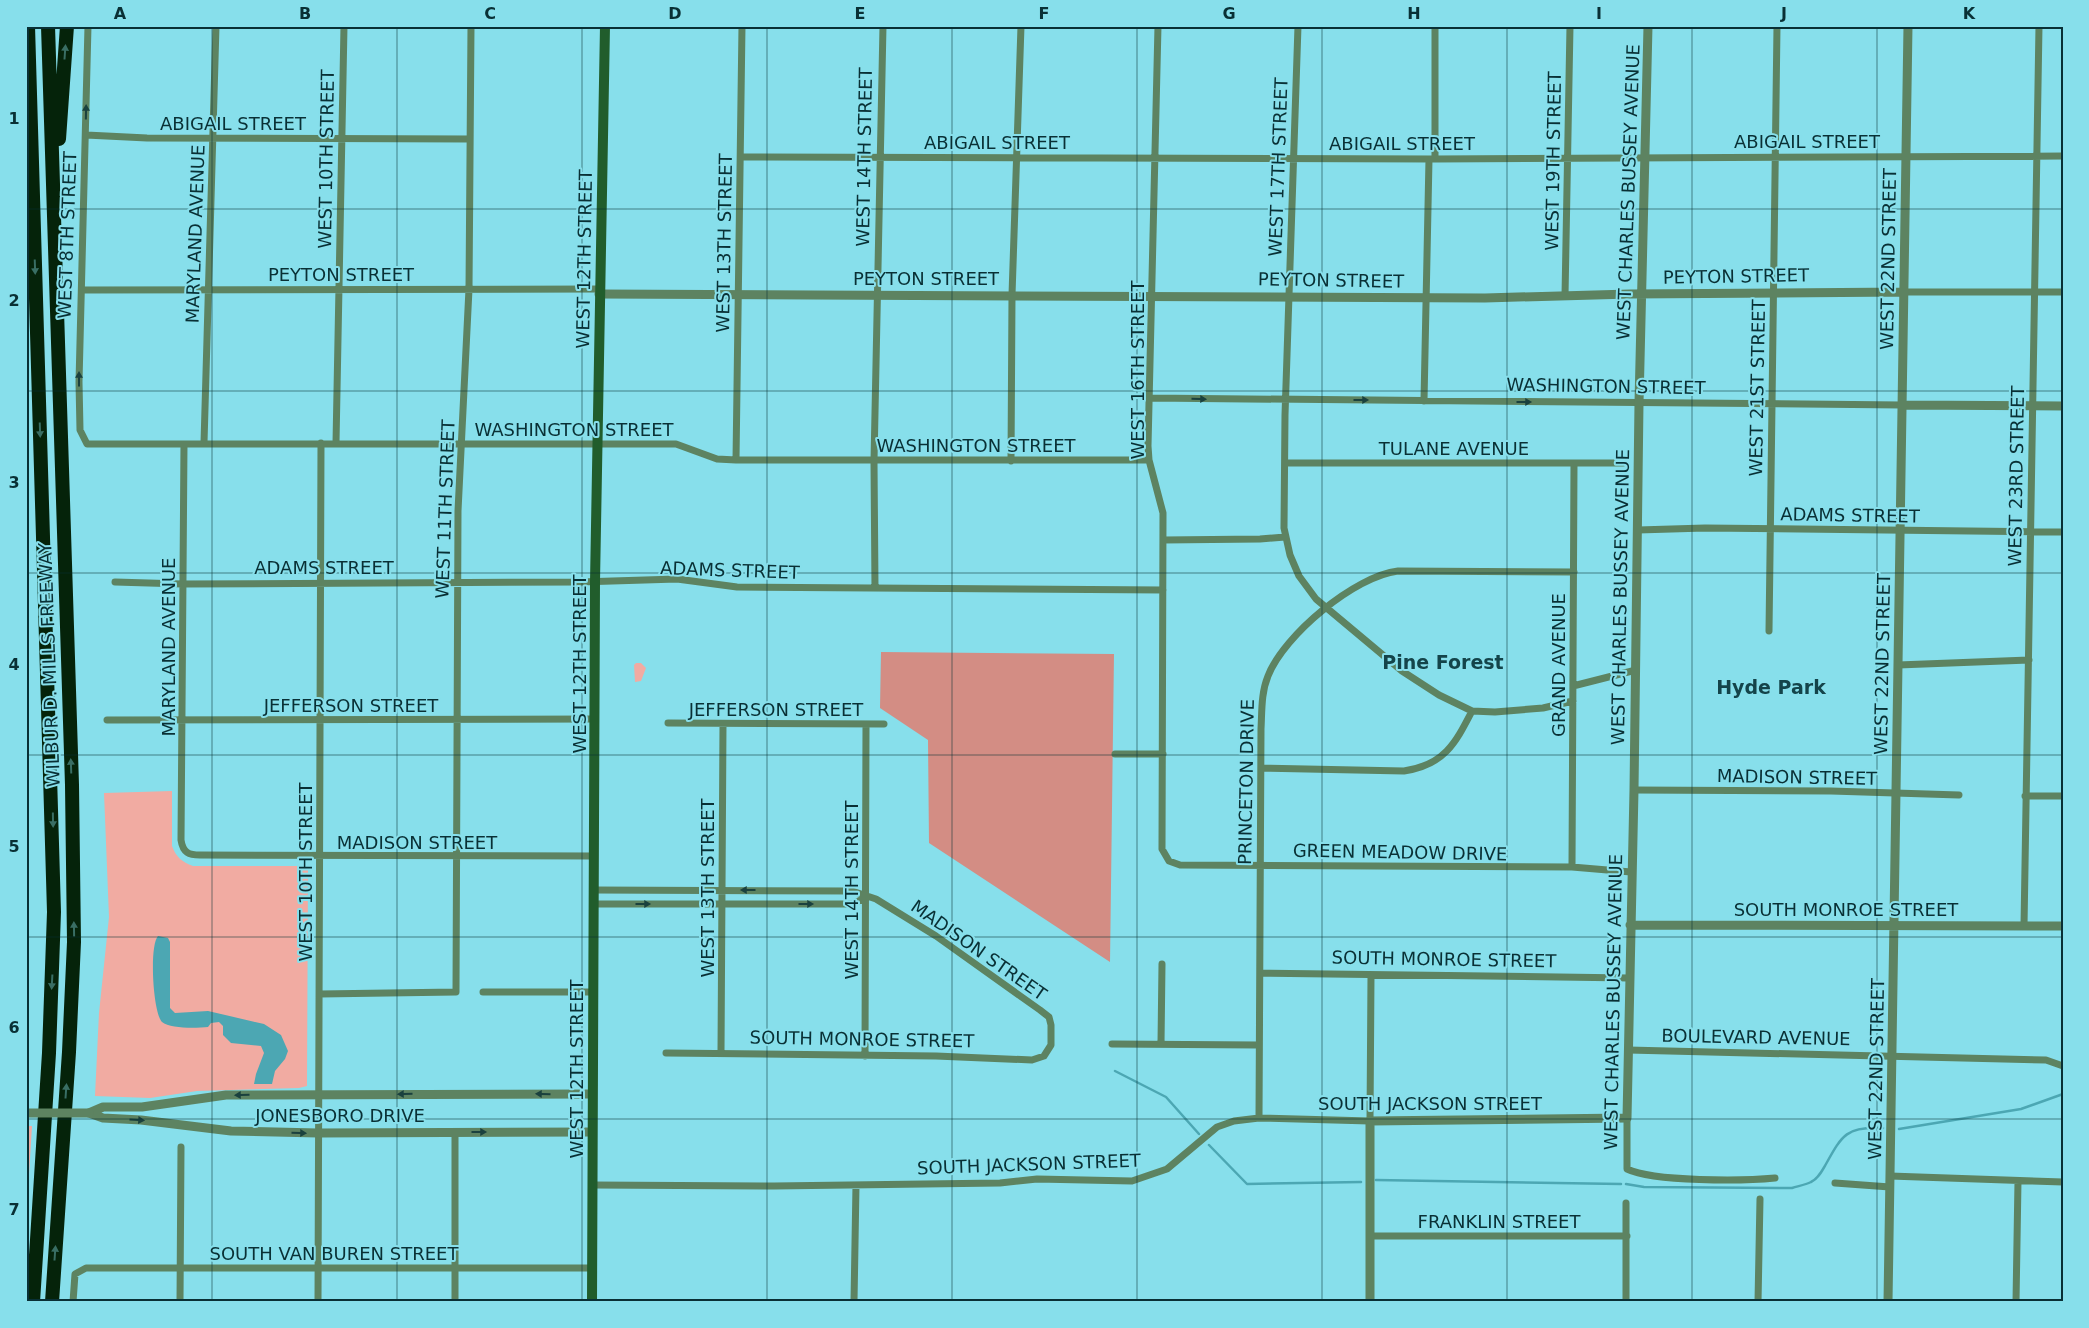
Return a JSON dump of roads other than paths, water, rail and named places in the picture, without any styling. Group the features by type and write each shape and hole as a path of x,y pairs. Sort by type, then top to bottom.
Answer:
{"highway":[{"name":"WILBUR D. MILLS FREEWAY","path":"28,26 30,146 54,912 49,1053 33,1302"},
{"name":"WILBUR D. MILLS FREEWAY","path":"48,26 71,766 74,942 69,1052 52,1302"},
{"path":"54,222 67,26"},
{"path":"26,102 30,146"}],"main road":[{"name":"WEST 12TH STREET","path":"592,1302 594,719 599,291 605,26"}],"street":[{"name":"WEST 8TH STREET","path":"87,444 80,430 79,334 82,290 88,26"},
{"name":"MARYLAND AVENUE","path":"204,443 216,26"},
{"name":"WEST 10TH STREET","path":"336,443 340,138 344,26"},
{"name":"WEST 11TH STREET","path":"320,994 456,992 457,581 468,290 471,26"},
{"name":"WEST 13TH STREET","path":"736,460 742,26"},
{"name":"WEST 14TH STREET","path":"874,588 876,294 882,26"},
{"path":"1011,461 1012,295 1021,26"},
{"name":"WEST 16TH STREET","path":"1158,26 1149,460 1163,513 1162,848 1169,861"},
{"name":"WEST 17TH STREET","path":"1298,26 1289,296 1285,537 1290,556 1299,576 1326,608 1419,684 1472,711"},
{"path":"1424,401 1435,26"},
{"name":"WEST 19TH STREET","path":"1565,296 1570,26"},
{"name":"WEST CHARLES BUSSEY AVENUE","path":"1648,26 1641,294 1627,1169 1643,1175 1656,1176 1756,1180 1775,1178"},
{"name":"WEST 21ST STREET","path":"1769,631 1777,26"},
{"name":"WEST 22ND STREET","path":"1888,1302 1908,26"},
{"name":"WEST 23RD STREET","path":"2024,926 2040,26"},
{"name":"ABIGAIL STREET","path":"86,135 214,138 470,139"},
{"name":"ABIGAIL STREET","path":"741,157 1432,159 1646,156 2063,156"},
{"name":"PEYTON STREET","path":"82,290 468,290 1426,298 1773,292 2063,292"},
{"name":"WASHINGTON STREET","path":"1150,398 2063,406"},
{"name":"WEST 10TH STREET","path":"318,1302 321,443"},
{"name":"WASHINGTON STREET","path":"87,444 676,444 717,459 736,460 1149,460"},
{"name":"MARYLAND AVENUE","path":"183,849 182,584 184,444"},
{"name":"TULANE AVENUE","path":"1285,463 1623,463"},
{"name":"GRAND AVENUE","path":"1572,867 1574,464"},
{"name":"ADAMS STREET","path":"1638,530 1770,529 2063,532"},
{"path":"1164,540 1285,537"},
{"name":"PRINCETON DRIVE","path":"1259,1118 1258,1045 1262,698 1268,675 1281,654 1315,616 1378,575 1385,573 1574,572"},
{"name":"ADAMS STREET","path":"115,582 182,584 457,581 596,582 677,579 737,587 1163,590"},
{"path":"1898,665 2029,660"},
{"path":"1573,686 1604,676 1636,670"},
{"path":"1262,768 1404,771 1419,768 1448,752 1472,711 1520,711 1573,701"},
{"name":"JEFFERSON STREET","path":"107,720 320,718 456,720 594,719"},
{"name":"JEFFERSON STREET","path":"668,723 884,724"},
{"name":"WEST 13TH STREET","path":"721,1053 722,724"},
{"name":"WEST 14TH STREET","path":"865,1056 866,724"},
{"path":"1115,754 1163,754"},
{"name":"MADISON STREET","path":"1634,790 1831,791 1959,795"},
{"path":"2025,796 2063,796"},
{"name":"MADISON STREET","path":"183,849 189,855 319,857 594,856"},
{"name":"GREEN MEADOW DRIVE","path":"1169,861 1180,865 1572,867 1631,872"},
{"name":"MADISON STREET","path":"594,890 852,891 876,899 936,936 1049,1017 1052,1025 1051,1045"},
{"path":"594,904 853,904 866,897"},
{"name":"SOUTH MONROE STREET","path":"1630,925 2063,926"},
{"path":"1161,1044 1162,964"},
{"name":"SOUTH MONROE STREET","path":"1260,973 1629,978"},
{"path":"1370,1302 1371,975"},
{"path":"483,992 593,992"},
{"path":"1112,1044 1258,1045"},
{"name":"SOUTH MONROE STREET","path":"666,1053 1032,1060 1044,1056 1051,1045"},
{"name":"BOULEVARD AVENUE","path":"1628,1050 1892,1054 2046,1060 2063,1066"},
{"name":"JONESBORO DRIVE","path":"26,1113 89,1112 103,1107 142,1107 226,1095 592,1094"},
{"name":"JONESBORO DRIVE","path":"89,1112 103,1118 141,1120 208,1130 318,1133 592,1132"},
{"name":"SOUTH JACKSON STREET","path":"593,1184 1000,1184 1037,1179 1132,1181 1167,1169 1200,1140 1226,1123 1259,1118 1370,1121 1627,1118"},
{"path":"455,1132 455,1302"},
{"path":"180,1147 180,1302"},
{"path":"1890,1176 2063,1182"},
{"path":"2016,1302 2018,1181"},
{"path":"1834,1183 1890,1186"},
{"path":"854,1302 856,1185"},
{"path":"1758,1302 1760,1199"},
{"path":"1626,1203 1626,1302"},
{"name":"FRANKLIN STREET","path":"1370,1236 1627,1236"},
{"name":"SOUTH VAN BUREN STREET","path":"74,1302 75,1274 82,1268 591,1268"}],"water":[{"path":"158,936 168,938 170,942 170,1008 175,1013 208,1011 264,1024 281,1035 288,1051 285,1059 275,1071 272,1084 254,1084 264,1053 261,1046 231,1043 223,1035 223,1026 219,1022 211,1023 208,1027 191,1028 171,1026 162,1022 156,1006 153,979 155,942"}],"waterway":[{"path":"1115,1071 1166,1097 1199,1134"},
{"path":"1899,1129 2021,1109 2063,1094"},
{"path":"1626,1184 1644,1187 1792,1188 1816,1179 1847,1134 1861,1129 1883,1128"},
{"path":"1209,1145 1247,1184 1361,1182"},
{"path":"1376,1180 1621,1184"}],"district":[{"name":"Pine Forest","path":"1443,662"},
{"name":"Hyde Park","path":"1771,687"}]}
